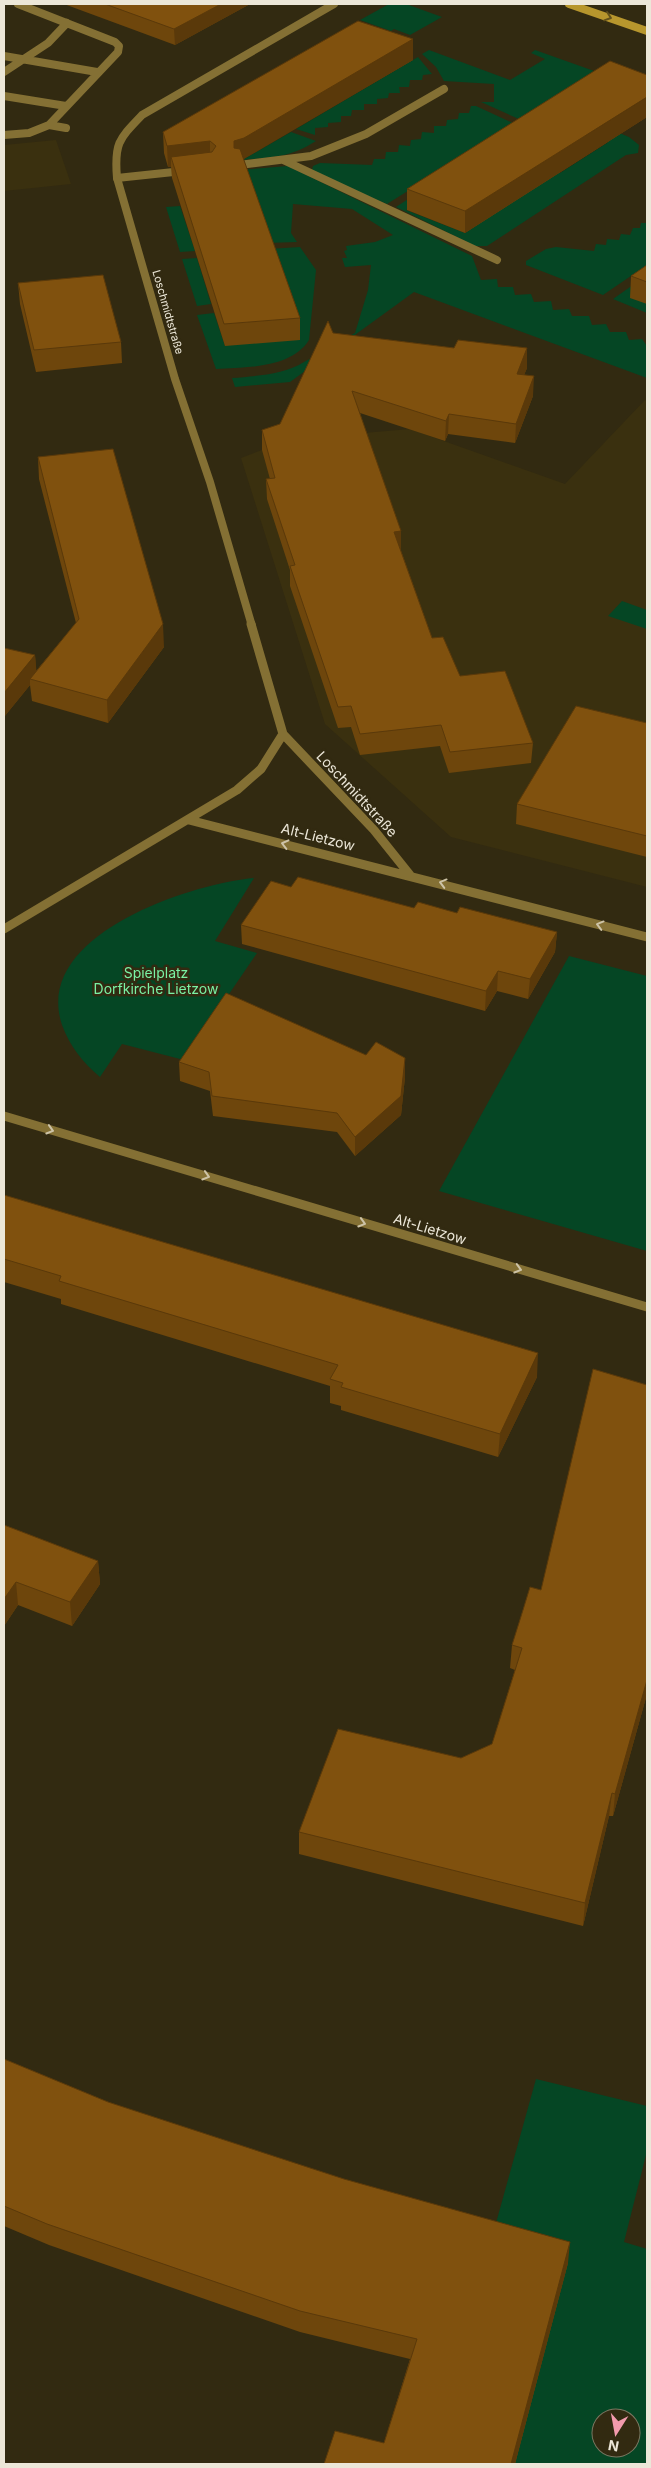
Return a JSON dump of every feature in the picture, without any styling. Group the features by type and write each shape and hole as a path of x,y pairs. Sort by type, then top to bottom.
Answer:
{"main road":[{"path":"570,4 647,31"}],"street":[{"path":"4,135 29,133 50,125 97,72 118,52 119,46 115,42 18,4"},
{"name":"Loschmidtstraße","path":"334,4 142,116 120,138 115,158 117,178 176,378 213,491 283,734 374,830 410,874"},
{"path":"4,72 48,43 67,23"},
{"path":"4,56 97,72"},
{"path":"239,165 311,156 366,134 444,89"},
{"path":"4,96 66,106"},
{"path":"50,125 66,128"},
{"path":"283,160 497,260"},
{"path":"117,178 192,170"},
{"path":"4,929 190,820 237,790 261,769 283,734"},
{"name":"Alt-Lietzow","path":"190,820 410,874 647,937"},
{"name":"Alt-Lietzow","path":"4,1116 647,1308"}],"shaded area":[{"path":"56,140 71,184 4,191 4,145"},
{"path":"645,400 647,401 647,887 451,837 325,724 241,458 262,450 352,434 410,429 565,484"}],"green space":[{"path":"389,4 406,4 442,17 410,35 394,29 391,31 360,20"},
{"path":"429,50 510,80 545,59 531,53 535,50 597,72 521,120 481,102 494,102 494,84 444,81 436,67 422,54"},
{"path":"418,57 432,74 423,75 422,80 410,80 409,87 399,87 400,93 389,93 388,98 377,99 377,104 364,104 364,110 352,110 351,116 341,116 341,122 328,123 328,127 315,128 315,135 296,129"},
{"path":"471,106 476,106 515,124 387,204 347,188 312,170 313,166 320,163 372,165 374,159 385,159 386,152 398,152 399,145 410,146 411,140 421,139 422,132 434,133 434,126 446,126 447,120 458,119 459,113 469,113"},
{"path":"291,132 316,141 289,154 242,160"},
{"path":"617,132 629,137 639,145 638,153 626,155 487,246 475,246 396,207 425,188 434,192 406,210 465,233 556,171 560,173 607,143"},
{"path":"288,166 472,256 481,280 497,279 498,287 513,287 515,295 531,294 534,302 551,301 553,310 569,309 572,316 589,316 592,325 606,324 610,332 626,332 629,340 642,339 647,346 647,378 414,292 290,382 235,387 232,378 287,370 355,333 368,290 371,265 345,267 342,258 347,258 344,251 347,250 346,246 375,242 393,235 352,209 293,204 291,233 297,242 266,243 240,170"},
{"path":"180,206 195,251 180,252 166,207"},
{"path":"641,223 647,223 647,265 603,295 526,265 526,261 546,249 556,247 594,251 596,244 606,245 607,239 619,240 621,234 630,235 633,228 640,228"},
{"path":"300,247 316,270 309,340 291,356 279,361 253,367 216,369 197,315 214,313 225,346 268,249"},
{"path":"197,258 211,304 197,306 182,259"},
{"path":"647,275 647,313 613,299"},
{"path":"622,601 647,610 647,629 608,616"},
{"name":"Spielplatz Dorfkirche Lietzow","path":"254,878 215,941 257,953 184,1060 122,1044 100,1077 77,1053 62,1025 59,993 70,965 93,941 123,920 157,903 226,882"},
{"path":"569,956 647,976 647,1251 439,1191"},
{"path":"536,2079 647,2106 647,2151 624,2242 647,2249 647,2464 513,2464 491,2241"}],"building":[{"path":"105,4 221,4 174,29"},
{"path":"358,21 413,39 244,138 234,141 234,148 240,149 300,318 224,324 171,157 212,152 216,146 210,141 167,146 163,132"},
{"path":"610,61 647,75 647,97 465,211 407,189"},
{"path":"647,265 647,282 631,276"},
{"path":"103,275 121,342 34,350 18,283"},
{"path":"328,321 333,333 454,348 458,340 527,348 517,374 534,376 516,424 449,414 446,421 352,391 401,531 394,532 432,638 443,637 460,676 505,671 533,743 450,752 441,725 360,734 351,706 338,707 290,566 295,565 266,479 275,478 262,430 280,424"},
{"path":"113,449 163,624 107,700 30,679 79,619 38,457"},
{"path":"4,648 35,655 4,693"},
{"path":"576,706 647,723 647,836 517,804"},
{"path":"298,877 414,908 418,902 457,913 460,907 557,932 530,979 498,971 486,991 241,925 271,881 291,887"},
{"path":"226,993 366,1055 376,1042 405,1058 401,1096 355,1137 337,1113 212,1096 209,1072 179,1062"},
{"path":"4,1195 538,1353 500,1434 341,1387 343,1383 330,1379 338,1365 59,1281 61,1276 4,1259"},
{"path":"593,1369 647,1385 647,1680 615,1794 612,1793 585,1903 299,1832 338,1729 461,1758 492,1744 522,1648 512,1645 530,1587 541,1590"},
{"path":"4,1525 98,1561 70,1602 16,1582 4,1599"},
{"path":"4,2059 108,2102 344,2179 570,2242 511,2464 324,2464 335,2431 384,2443 417,2339 300,2311 47,2224 4,2206"}]}
